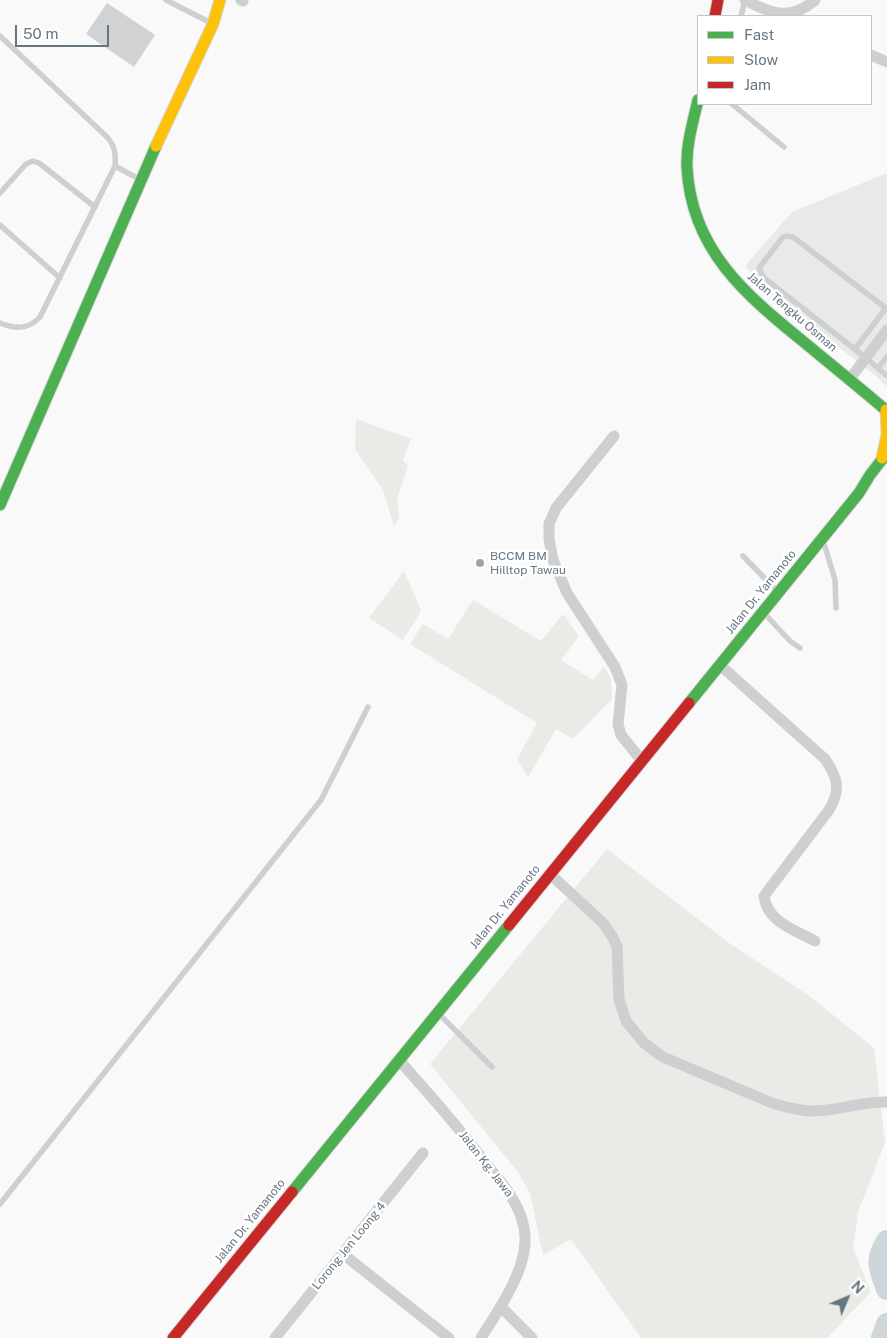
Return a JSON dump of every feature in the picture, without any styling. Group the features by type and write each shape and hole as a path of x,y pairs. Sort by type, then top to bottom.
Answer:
{"street":[{"path":"715,15 718,0"},
{"path":"745,0 765,11 792,15 809,6 815,0"},
{"path":"1,500 141,180 222,3"},
{"path":"872,55 887,62"},
{"name":"Jalan Tengku Osman","path":"697,105 689,143 687,165 690,190 703,228 715,254 745,292 886,411"},
{"path":"849,380 887,330"},
{"path":"885,459 886,411"},
{"path":"614,436 556,508 549,524 548,540 567,594 615,667 622,685 618,724 621,735 642,761"},
{"name":"Jalan Dr. Yamanoto","path":"173,1338 823,538 885,459"},
{"path":"720,664 824,759 833,771 837,784 836,798 833,804 764,896 765,905 780,924 816,941"},
{"path":"550,874 603,923 612,936 617,946 619,999 626,1021 644,1043 663,1057 772,1103 790,1108 813,1111 887,1102"},
{"name":"Jalan Kg. Jawa","path":"399,1060 479,1154 512,1198 524,1227 526,1242 516,1275 501,1307 482,1338"},
{"name":"Lorong Jen Loong 4","path":"275,1338 423,1153"},
{"path":"343,1254 449,1338"},
{"path":"501,1307 532,1338"}],"lane":[{"path":"166,0 213,24"},
{"path":"741,15 745,0"},
{"path":"0,36 112,143 116,152 115,166 46,308 33,324 24,328 11,328 0,323"},
{"path":"733,105 784,147"},
{"path":"0,193 26,164 32,161 39,163 94,207"},
{"path":"115,166 141,180"},
{"path":"0,225 60,278"},
{"path":"855,349 886,309 793,237 783,237 761,265 760,271 763,277 887,376"},
{"path":"878,368 887,357"},
{"path":"823,538 835,580 836,608"},
{"path":"743,556 778,592"},
{"path":"763,612 790,641 800,648"},
{"path":"0,1204 321,800 368,707"},
{"path":"437,1012 492,1067"}],"shaded area":[{"path":"887,173 887,387 876,376 773,296 745,266 792,212"},
{"path":"356,419 411,439 403,460 408,466 397,499 399,518 394,526 383,490 355,449"},
{"path":"404,571 421,610 403,640 369,618"},
{"path":"473,600 541,641 563,614 579,636 561,660 593,680 604,667 611,678 612,699 573,739 556,729 528,777 517,759 537,723 410,644 423,624 448,639"},
{"path":"607,849 729,943 811,997 874,1048 885,1143 858,1212 853,1248 871,1292 827,1338 641,1338 571,1239 543,1255 530,1193 518,1172 430,1064"}],"building":[{"path":"107,3 155,35 134,67 86,34"}],"waterway":[{"path":"887,1241 879,1260 880,1271 887,1289"},
{"path":"882,1338 887,1324"}],"traffic: fast":[{"path":"697,104 689,142 687,167 691,196 699,223 711,247 725,268 762,307 887,411"},
{"path":"0,505 156,146"},
{"path":"689,703 859,493 887,453"},
{"path":"292,1192 509,925"}],"traffic: slow":[{"path":"156,146 213,24 220,0"},
{"path":"882,458 887,435 886,410"}],"traffic: jam":[{"path":"715,15 718,0"},
{"path":"509,925 689,703"},
{"path":"173,1338 292,1192"}],"place":[{"name":"BCCM BM Hilltop Tawau","path":"480,563"}]}
